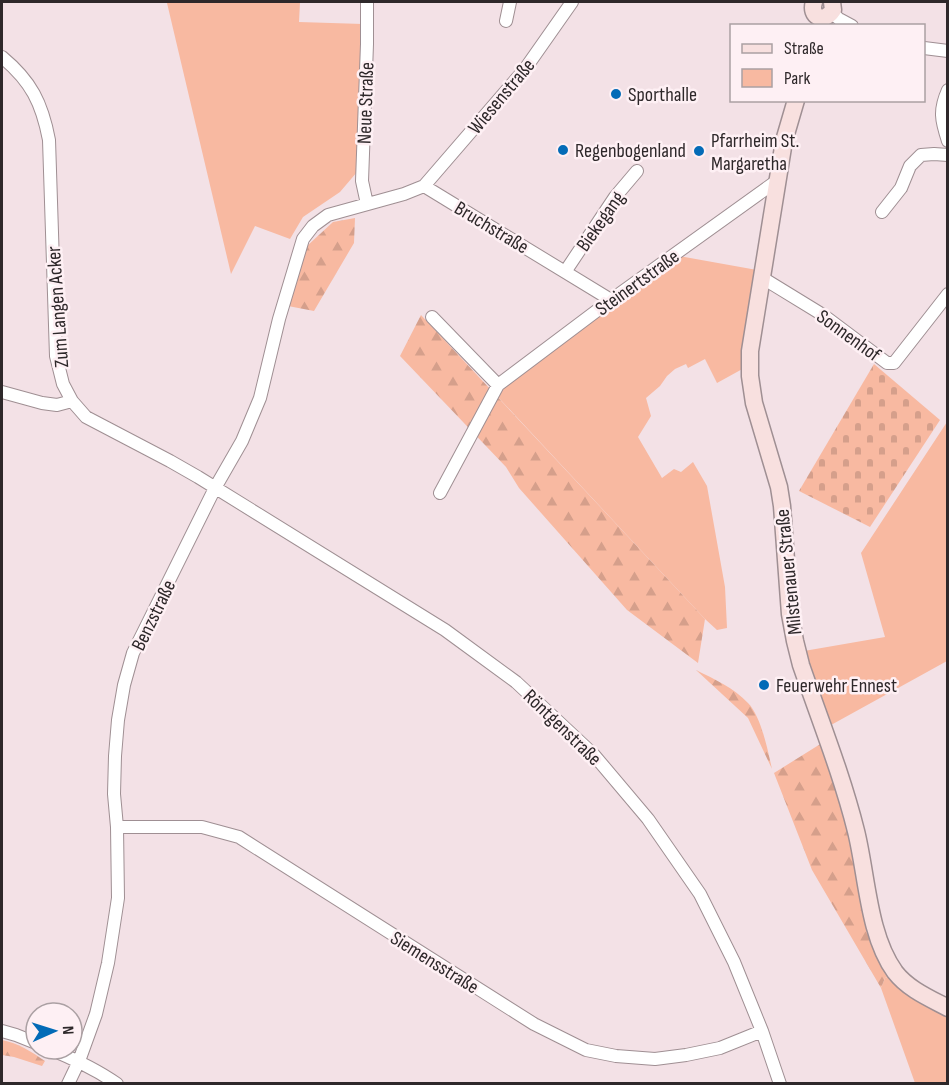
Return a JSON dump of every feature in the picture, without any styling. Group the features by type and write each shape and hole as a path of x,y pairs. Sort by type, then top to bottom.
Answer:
{"street":[{"name":"Neue Straße","path":"367,2 362,181 367,204"},
{"path":"506,21 510,2"},
{"name":"Wiesenstraße","path":"424,186 525,69 572,2"},
{"path":"814,2 812,9 814,13 826,14 848,24"},
{"path":"925,48 948,51"},
{"name":"Zum Langen Acker","path":"2,57 17,69 31,87 46,121 49,140 56,356 63,384 72,401 86,417 170,461 215,488"},
{"path":"948,90 942,102 941,120 948,141"},
{"name":"Milstenauer Straße","path":"795,102 784,141 750,351 750,376 754,403 779,487 795,641 850,809 879,941 885,957 903,981 912,989 948,1008"},
{"path":"882,212 902,188 910,165 921,155 948,155"},
{"name":"Biekegang","path":"565,272 615,197 637,171"},
{"name":"Steinertstraße","path":"440,493 498,385 611,300 778,180"},
{"path":"367,204 424,186"},
{"name":"Bruchstraße","path":"424,186 611,300"},
{"name":"Benzstraße","path":"84,1047 96,1014 108,963 118,898 114,794 115,756 124,685 133,653 215,488 242,441 260,398 279,319 303,239 313,226 328,215 367,204"},
{"name":"Sonnenhof","path":"761,277 823,315 887,363 894,363 948,294"},
{"path":"432,317 498,385"},
{"path":"2,392 57,405 72,401"},
{"name":"Röntgenstraße","path":"215,488 445,630 516,682 594,755 648,819 700,894 734,962 780,1083"},
{"name":"Siemensstraße","path":"117,827 202,827 239,837 524,1018 586,1050 616,1056 655,1059 720,1048 762,1031"},
{"path":"2,1031 24,1038"},
{"path":"79,1061 117,1083"},
{"name":"Benzstraße","path":"68,1083 79,1061"}],"green space":[{"path":"300,2 299,22 363,24 357,172 340,192 303,217 290,239 255,226 231,274 167,3"},
{"path":"355,218 354,243 314,311 288,306 307,246 333,222"},
{"path":"679,256 757,270 746,367 717,383 705,359 688,368 686,364 675,369 646,398 651,416 638,437 662,478 674,469 681,472 693,462 707,486 725,587 727,628 717,630 497,396 505,386"},
{"path":"421,315 705,619 698,663 627,610 519,488 506,467 400,356"},
{"path":"874,364 940,420 870,527 799,491"},
{"path":"947,422 947,661 831,725 804,651 885,637 861,553"},
{"path":"696,670 730,688 753,709 763,734 772,769 748,718"},
{"path":"822,743 842,802 890,976 885,978 881,988 812,870 774,773"},
{"path":"890,976 947,1006 947,1083 915,1083 881,988 885,978"},
{"path":"2,1040 24,1048 24,1060 2,1055"},
{"path":"26,1061 45,1061 42,1066"}],"place":[{"name":"Sporthalle","path":"616,94"},
{"name":"Regenbogenland","path":"563,150"},
{"name":"Pfarrheim St. Margaretha","path":"699,151"},
{"name":"Feuerwehr Ennest","path":"764,685"}]}
